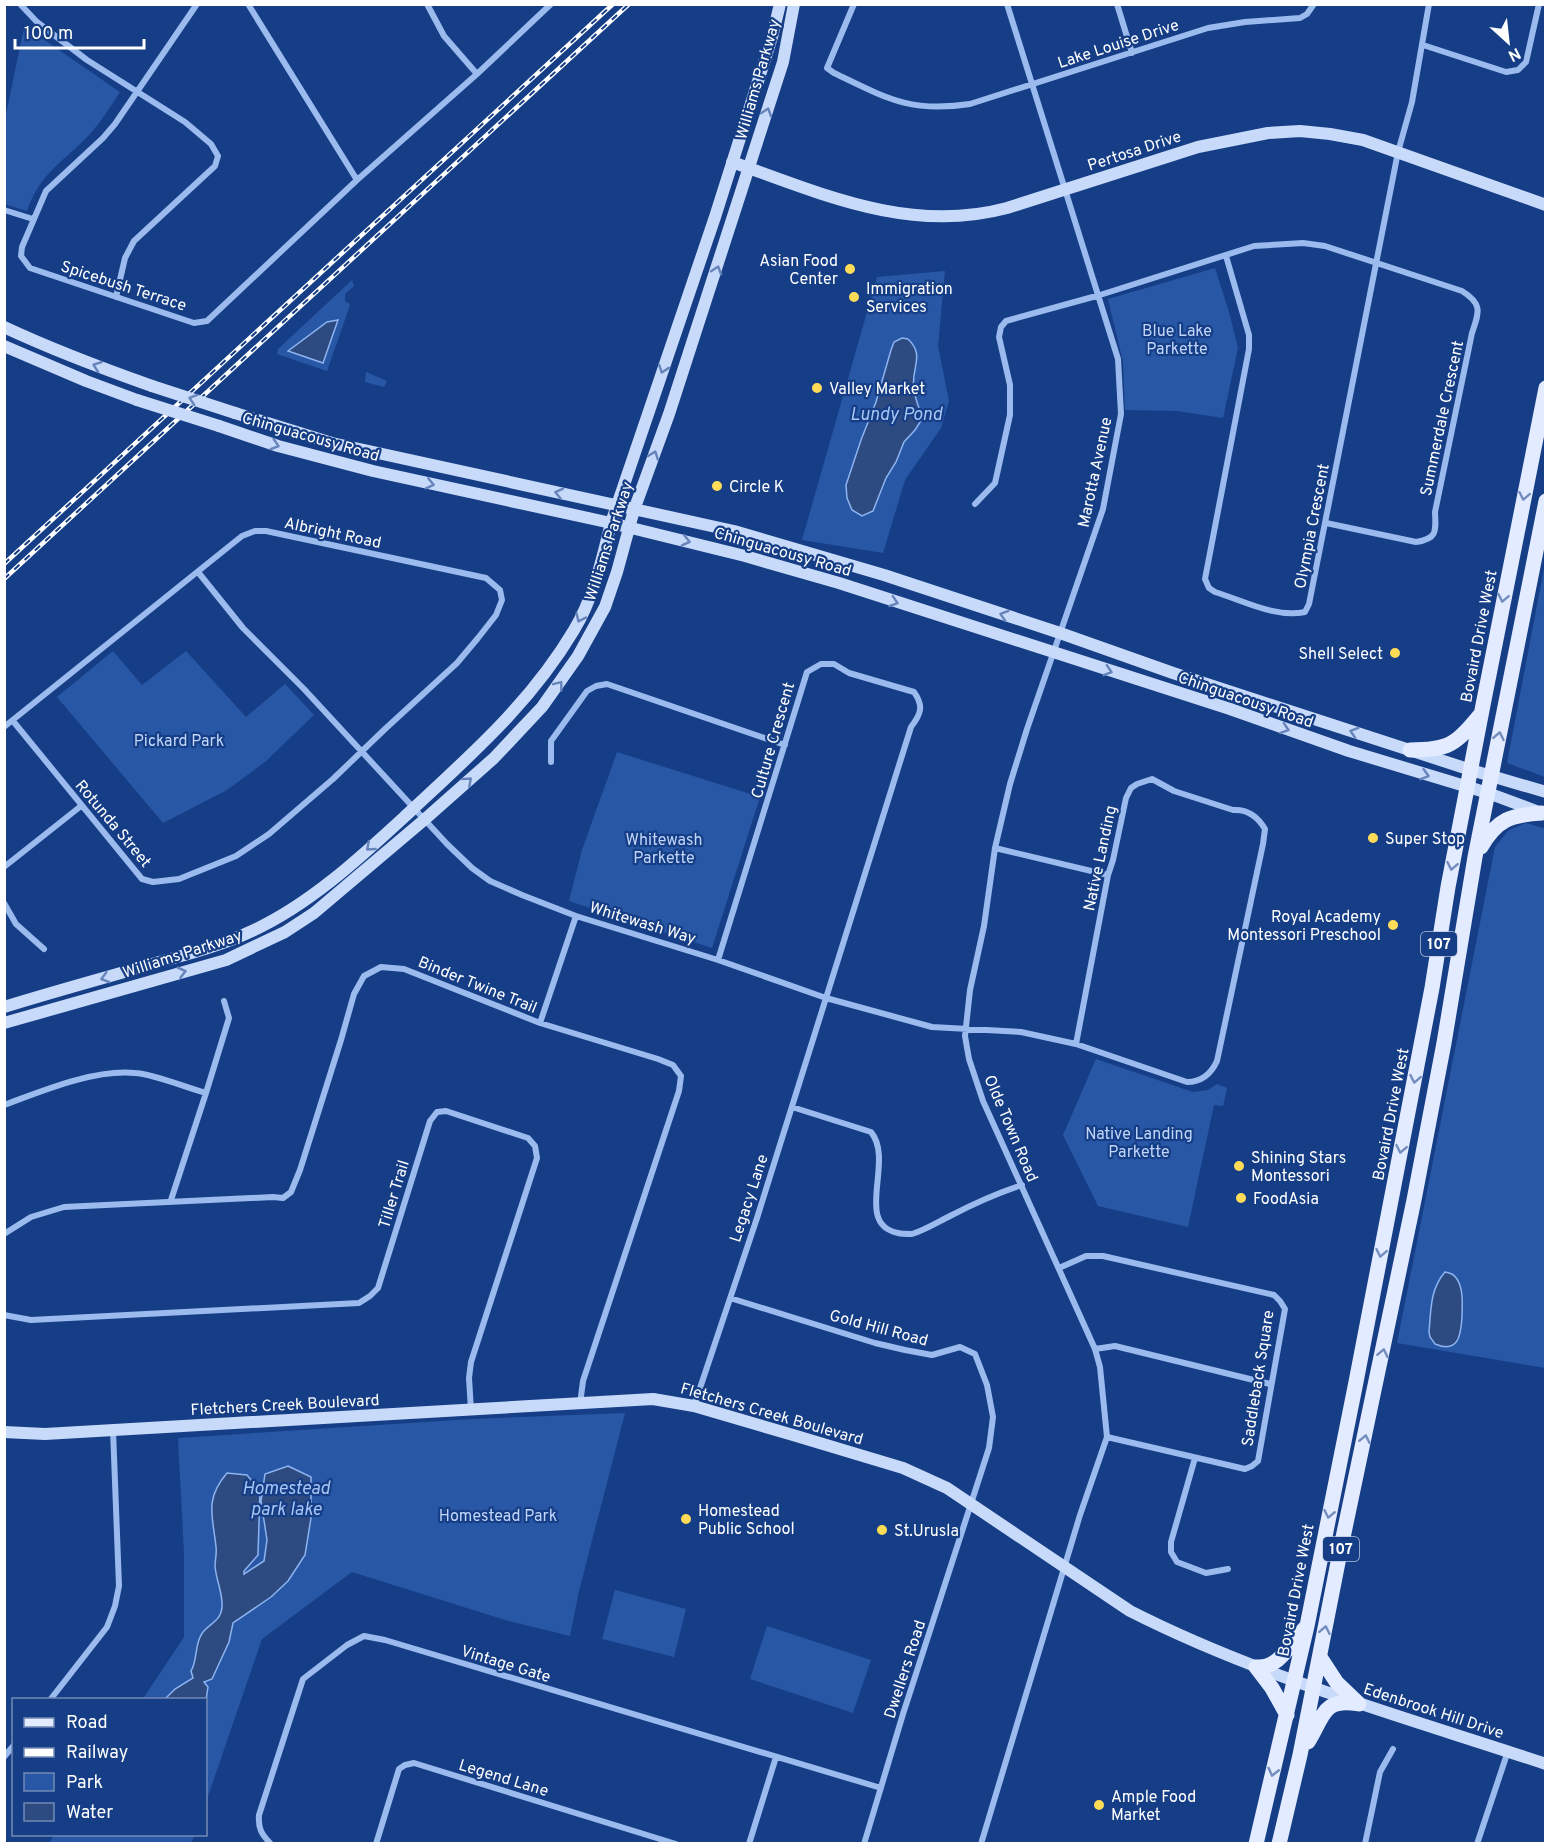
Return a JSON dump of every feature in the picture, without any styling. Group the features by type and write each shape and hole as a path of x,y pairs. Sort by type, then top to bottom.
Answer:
{"main road":[{"name":"Williams Parkway","path":"4,1007 192,954 254,930 306,900 413,808 503,723 530,694 575,628 600,569 616,506 712,228 772,37 780,4"},
{"name":"Williams Parkway","path":"4,1023 226,960 285,932 314,913 424,820 494,758 542,706 565,676 605,607 634,510 669,414 783,62 795,4"},
{"name":"Pertosa Drive","path":"732,162 854,204 883,211 935,217 981,215 1198,147 1268,133 1300,131 1364,141 1545,206"},
{"name":"Chinguacousy Road","path":"4,327 44,346 152,386 332,443 751,536 884,575 1173,673 1491,777 1545,792"},
{"name":"Chinguacousy Road","path":"4,346 137,400 278,446 373,471 611,523 745,556 839,583 1230,709 1384,763 1544,813"},
{"name":"Bovaird Drive West","path":"1256,1844 1307,1626 1422,1039 1448,887 1545,388"},
{"name":"107","path":"1279,1844 1300,1755 1444,1042 1476,857 1545,501"},
{"path":"1410,750 1433,750 1458,741 1482,713"},
{"path":"1476,857 1495,827 1516,815 1544,813"},
{"path":"1422,1039 1444,1042"},
{"name":"Fletchers Creek Boulevard","path":"4,1432 45,1434 654,1399 694,1406 903,1468 947,1488 1130,1611 1256,1667 1294,1681"},
{"path":"1256,1667 1268,1666 1281,1657 1307,1626"},
{"path":"1320,1657 1337,1683 1359,1704"},
{"path":"1256,1667 1272,1688 1287,1715"},
{"name":"Edenbrook Hill Drive","path":"1294,1681 1545,1764"},
{"path":"1300,1755 1328,1709 1339,1702 1359,1704"}],"street":[{"path":"20,4 37,22 70,47 185,122 211,144 218,156 215,166 134,241 125,258 116,297"},
{"name":"Spicebush Terrace","path":"196,4 103,138 46,191 22,247 21,256 25,263 38,271 194,323 207,321 357,180 477,74 551,4"},
{"path":"248,4 357,180"},
{"path":"427,4 444,36 477,74"},
{"name":"Lake Louise Drive","path":"854,4 827,68 890,100 933,108 970,104 1219,26 1300,18 1307,14 1314,4"},
{"name":"Marotta Avenue","path":"1007,4 1100,295 1118,359 1121,414 1098,525 1053,653"},
{"path":"1117,4 1132,53"},
{"name":"Olympia Crescent","path":"1226,256 1249,335 1249,349 1205,579 1209,588 1215,592 1274,612 1291,615 1305,612 1309,604 1398,152 1412,102 1429,4"},
{"path":"1423,45 1506,72 1514,71 1526,62 1539,4"},
{"path":"4,210 33,219"},
{"path":"975,504 995,483 1010,415 1010,385 1000,343 1001,327 1006,321 1100,295 1254,246 1303,243 1324,246 1377,262"},
{"name":"Summerdale Crescent","path":"1326,523 1416,542 1429,540 1436,528 1438,501 1478,313 1477,303 1462,291 1377,262"},
{"name":"Albright Road","path":"4,727 242,536 255,531 266,531 486,578 500,590 502,600 495,615 457,663 363,752"},
{"name":"Whitewash Way","path":"198,572 243,628 304,689 424,820 463,860 490,880 576,916 718,960 826,998 932,1027 966,1028"},
{"name":"Olde Town Road","path":"1053,653 1013,776 995,848 984,926 970,990 965,1036 969,1059 983,1101 1095,1349 1100,1367 1107,1437 1080,1515 1066,1567"},
{"name":"Culture Crescent","path":"718,960 807,672 821,663 834,664 849,673 906,689 914,692 922,709 911,727 826,998"},
{"path":"552,762 551,741 586,692 596,686 607,684 785,744"},
{"name":"Rotunda Street","path":"13,721 142,879 163,882 178,879 236,856 270,834 363,752"},
{"name":"Native Landing","path":"966,1028 1022,1032 1076,1044 1187,1082 1198,1081 1213,1070 1217,1061 1263,844 1264,829 1254,816 1246,811 1233,810 1186,795 1152,779 1131,788 1126,798 1108,875 1076,1044"},
{"path":"4,867 81,806"},
{"path":"995,848 1108,875"},
{"path":"4,903 16,924 44,949"},
{"path":"540,1023 576,916"},
{"name":"Binder Twine Trail","path":"4,1234 31,1217 64,1207 171,1200 283,1198 291,1192 300,1170 354,994 364,976 381,967 404,969 540,1023 658,1059 673,1065 681,1076 679,1091 583,1381 580,1404"},
{"name":"Legacy Lane","path":"694,1406 826,998"},
{"path":"171,1200 229,1018 224,1001"},
{"path":"4,1105 81,1079 111,1073 136,1073 206,1093"},
{"path":"792,1107 871,1132 877,1139 880,1152 876,1215 887,1230 910,1234 1022,1185"},
{"name":"Tiller Trail","path":"4,1314 31,1320 359,1303 378,1288 430,1121 437,1112 446,1111 528,1138 535,1146 537,1158 471,1362 469,1378 471,1410"},
{"name":"Saddleback Square","path":"1059,1268 1086,1256 1103,1256 1274,1295 1285,1309 1258,1461 1252,1466 1245,1469 1107,1437"},
{"name":"Gold Hill Road","path":"730,1298 875,1343 932,1355 960,1347 975,1354 987,1385 993,1417 989,1448 971,1503"},
{"path":"1095,1349 1115,1346 1270,1384"},
{"path":"52,1698 107,1627 115,1606 118,1569 113,1430"},
{"path":"1195,1458 1171,1542 1171,1552 1177,1562 1206,1573 1228,1569"},
{"name":"Dwellers Road","path":"864,1844 971,1503"},
{"path":"981,1844 1066,1567"},
{"name":"Vintage Gate","path":"271,1844 258,1827 259,1815 303,1679 347,1645 364,1636 385,1640 881,1788"},
{"path":"4,1743 12,1747 4,1757"},
{"path":"1365,1844 1380,1772 1393,1749"},
{"path":"1478,1844 1508,1751"},
{"path":"749,1844 776,1757"},
{"name":"Legend Lane","path":"376,1844 399,1769 414,1763 676,1844"}],"green space":[{"path":"24,28 120,92 93,130 46,177 27,211 4,204 5,119"},
{"name":"Blue Lake Parkette","path":"1215,268 1238,348 1223,418 1177,411 1125,410 1123,362 1108,299"},
{"path":"945,271 938,346 949,401 941,428 905,480 883,553 802,540 877,277"},
{"path":"352,280 354,286 345,294 345,301 350,304 327,371 277,354 278,349"},
{"path":"366,372 387,381 384,387 365,382"},
{"path":"1545,563 1545,777 1507,763"},
{"name":"Pickard Park","path":"113,651 142,685 186,651 246,717 285,684 314,715 265,762 227,790 163,823 57,697"},
{"name":"Whitewash Parkette","path":"617,752 760,797 712,948 569,901 582,850"},
{"path":"1526,823 1546,829 1545,1368 1397,1343 1495,847 1509,830"},
{"name":"Native Landing Parkette","path":"1096,1059 1193,1092 1208,1090 1217,1084 1227,1088 1223,1106 1214,1105 1188,1227 1098,1206 1063,1135"},
{"name":"Homestead Park","path":"625,1413 579,1591 570,1636 505,1620 352,1572 262,1639 207,1799 207,1698 143,1698 184,1637 184,1554 178,1438 472,1419"},
{"path":"615,1590 686,1609 674,1657 602,1639"},
{"path":"767,1626 871,1660 853,1713 750,1679"},
{"path":"53,1836 194,1836 191,1843 49,1843"}],"water":[{"path":"338,320 323,363 288,351 327,322"},
{"name":"Lundy Pond","path":"902,338 908,339 916,351 913,382 922,419 904,442 873,511 862,516 852,510 847,498 846,485 876,402 894,342"},
{"path":"1445,1272 1457,1279 1462,1298 1462,1323 1459,1336 1454,1344 1449,1346 1435,1344 1429,1332 1436,1285"},
{"name":"Homestead park lake","path":"288,1466 311,1477 311,1518 305,1555 288,1581 271,1597 233,1623 229,1642 212,1679 204,1682 208,1687 206,1698 166,1698 175,1689 193,1678 191,1671 200,1636 221,1612 212,1517 215,1492 227,1473 247,1475 260,1491 258,1555 244,1574 264,1561 267,1540 261,1501 265,1474"}],"railway":[{"path":"4,564 613,4"},
{"path":"4,579 629,4"}],"place":[{"name":"Asian Food Center","path":"850,269"},
{"name":"Immigration Services","path":"854,297"},
{"name":"Valley Market","path":"817,388"},
{"name":"Circle K","path":"717,486"},
{"name":"Shell Select","path":"1395,653"},
{"name":"Super Stop","path":"1373,838"},
{"name":"Royal Academy Montessori Preschool","path":"1393,925"},
{"name":"Shining Stars Montessori","path":"1239,1166"},
{"name":"FoodAsia","path":"1241,1198"},
{"name":"Homestead Public School","path":"686,1519"},
{"name":"St.Urusla","path":"882,1530"},
{"name":"Ample Food Market","path":"1099,1805"}]}
